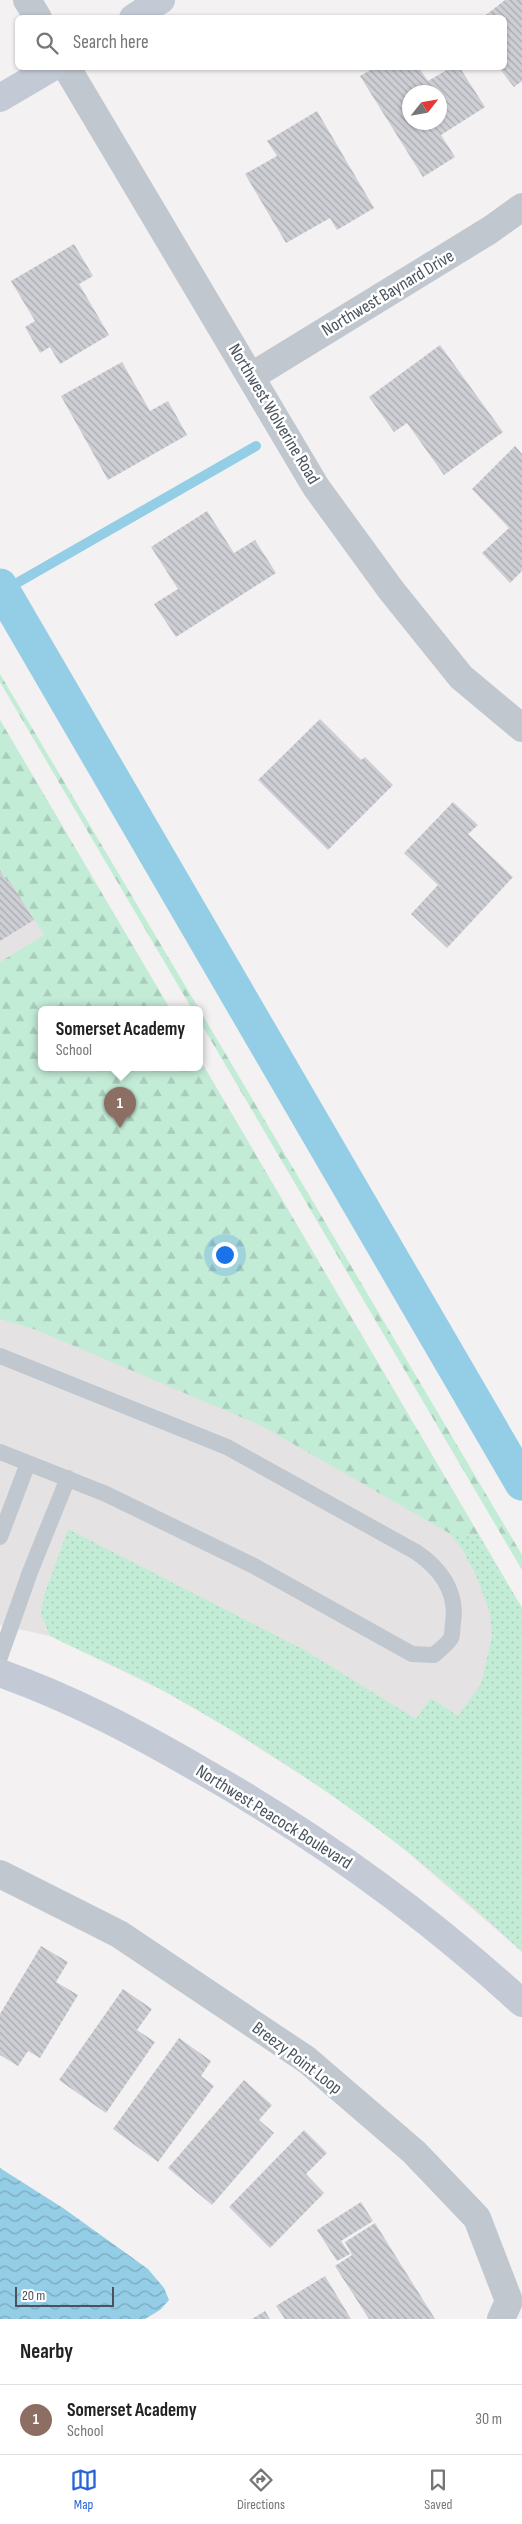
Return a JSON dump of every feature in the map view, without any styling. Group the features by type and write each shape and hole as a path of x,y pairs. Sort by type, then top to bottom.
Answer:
{"street":[{"path":"27,0 36,15"},
{"path":"138,15 161,0"},
{"path":"0,98 48,70"},
{"name":"Northwest Wolverine Road","path":"68,70 252,376 316,487 391,590 461,677 522,728"},
{"name":"Northwest Baynard Drive","path":"252,376 490,230 522,207"},
{"name":"Northwest Peacock Boulevard","path":"0,1673 53,1692 137,1734 266,1808 372,1879 475,1960 522,2003"},
{"name":"Breezy Point Loop","path":"0,1874 119,1934 307,2060 414,2152 477,2218 509,2301 500,2319"}],"lane":[{"path":"0,1356 227,1447 416,1552 428,1560 437,1570 454,1596 454,1617 450,1639 434,1655 412,1654 254,1566 106,1494 0,1452"},
{"path":"0,1537 28,1463"},
{"path":"0,1657 30,1572 68,1478"}],"shaded area":[{"path":"0,720 168,1006 38,1006 38,1071 203,1071 203,1065 522,1608 522,1952 404,1849 337,1798 226,1727 168,1693 50,1636 0,1625"}],"green space":[{"path":"0,674 197,1006 190,1006 0,682"},
{"path":"0,720 168,1006 38,1006 38,1071 203,1071 203,1065 479,1535 449,1533 262,1426 37,1330 0,1319 0,962 44,935 10,881 7,882 0,870"},
{"path":"203,1016 522,1555 522,1570 203,1027"},
{"path":"68,1529 306,1651 416,1719 431,1698 458,1716 481,1684 492,1637 490,1613 476,1575 462,1549 449,1533 479,1535 522,1608 522,1952 441,1879 398,1844 309,1780 217,1721 155,1686 50,1636 41,1614 44,1596"}],"water":[{"path":"0,2168 63,2208 148,2269 164,2288 169,2300 160,2310 145,2319 0,2319"}],"building":[{"path":"505,0 522,0 522,81 514,87 501,70 507,70 507,15 486,15"},
{"path":"370,70 420,70 428,81 447,70 461,70 485,107 441,135 455,157 423,177 360,76"},
{"path":"317,111 374,208 337,230 330,218 286,243 245,174 277,156 267,141"},
{"path":"74,244 93,276 79,284 109,335 60,364 50,347 40,353 25,327 35,321 11,281"},
{"path":"440,345 503,432 444,475 407,423 394,432 369,397"},
{"path":"122,362 150,411 168,401 187,435 108,480 61,396"},
{"path":"515,446 522,454 522,571 510,583 482,553 509,528 472,489"},
{"path":"207,511 234,553 255,540 276,573 176,637 154,604 178,589 151,547"},
{"path":"320,719 361,760 365,757 393,785 328,850 258,780"},
{"path":"453,802 478,825 468,834 513,877 447,948 411,914 438,885 404,853"},
{"path":"0,870 7,882 9,880 34,920 0,941"},
{"path":"41,1946 68,1962 56,1982 78,1995 40,2058 28,2051 18,2066 0,2055 0,2014"},
{"path":"123,1989 152,2009 137,2030 155,2042 106,2113 59,2080"},
{"path":"179,2038 211,2061 201,2076 214,2086 158,2162 113,2129"},
{"path":"244,2080 272,2105 259,2120 274,2133 212,2205 168,2168"},
{"path":"304,2130 327,2153 306,2174 324,2193 270,2248 229,2207"},
{"path":"361,2202 373,2221 341,2241 350,2254 337,2261 317,2230"},
{"path":"375,2223 435,2319 369,2319 335,2266 352,2255 345,2242"},
{"path":"325,2276 351,2319 285,2319 276,2306"},
{"path":"265,2311 270,2319 252,2319"}],"waterway":[{"path":"3,591 256,446"},
{"path":"0,586 522,1483"}],"place":[{"name":"Somerset Academy","path":"120,1128"}]}
